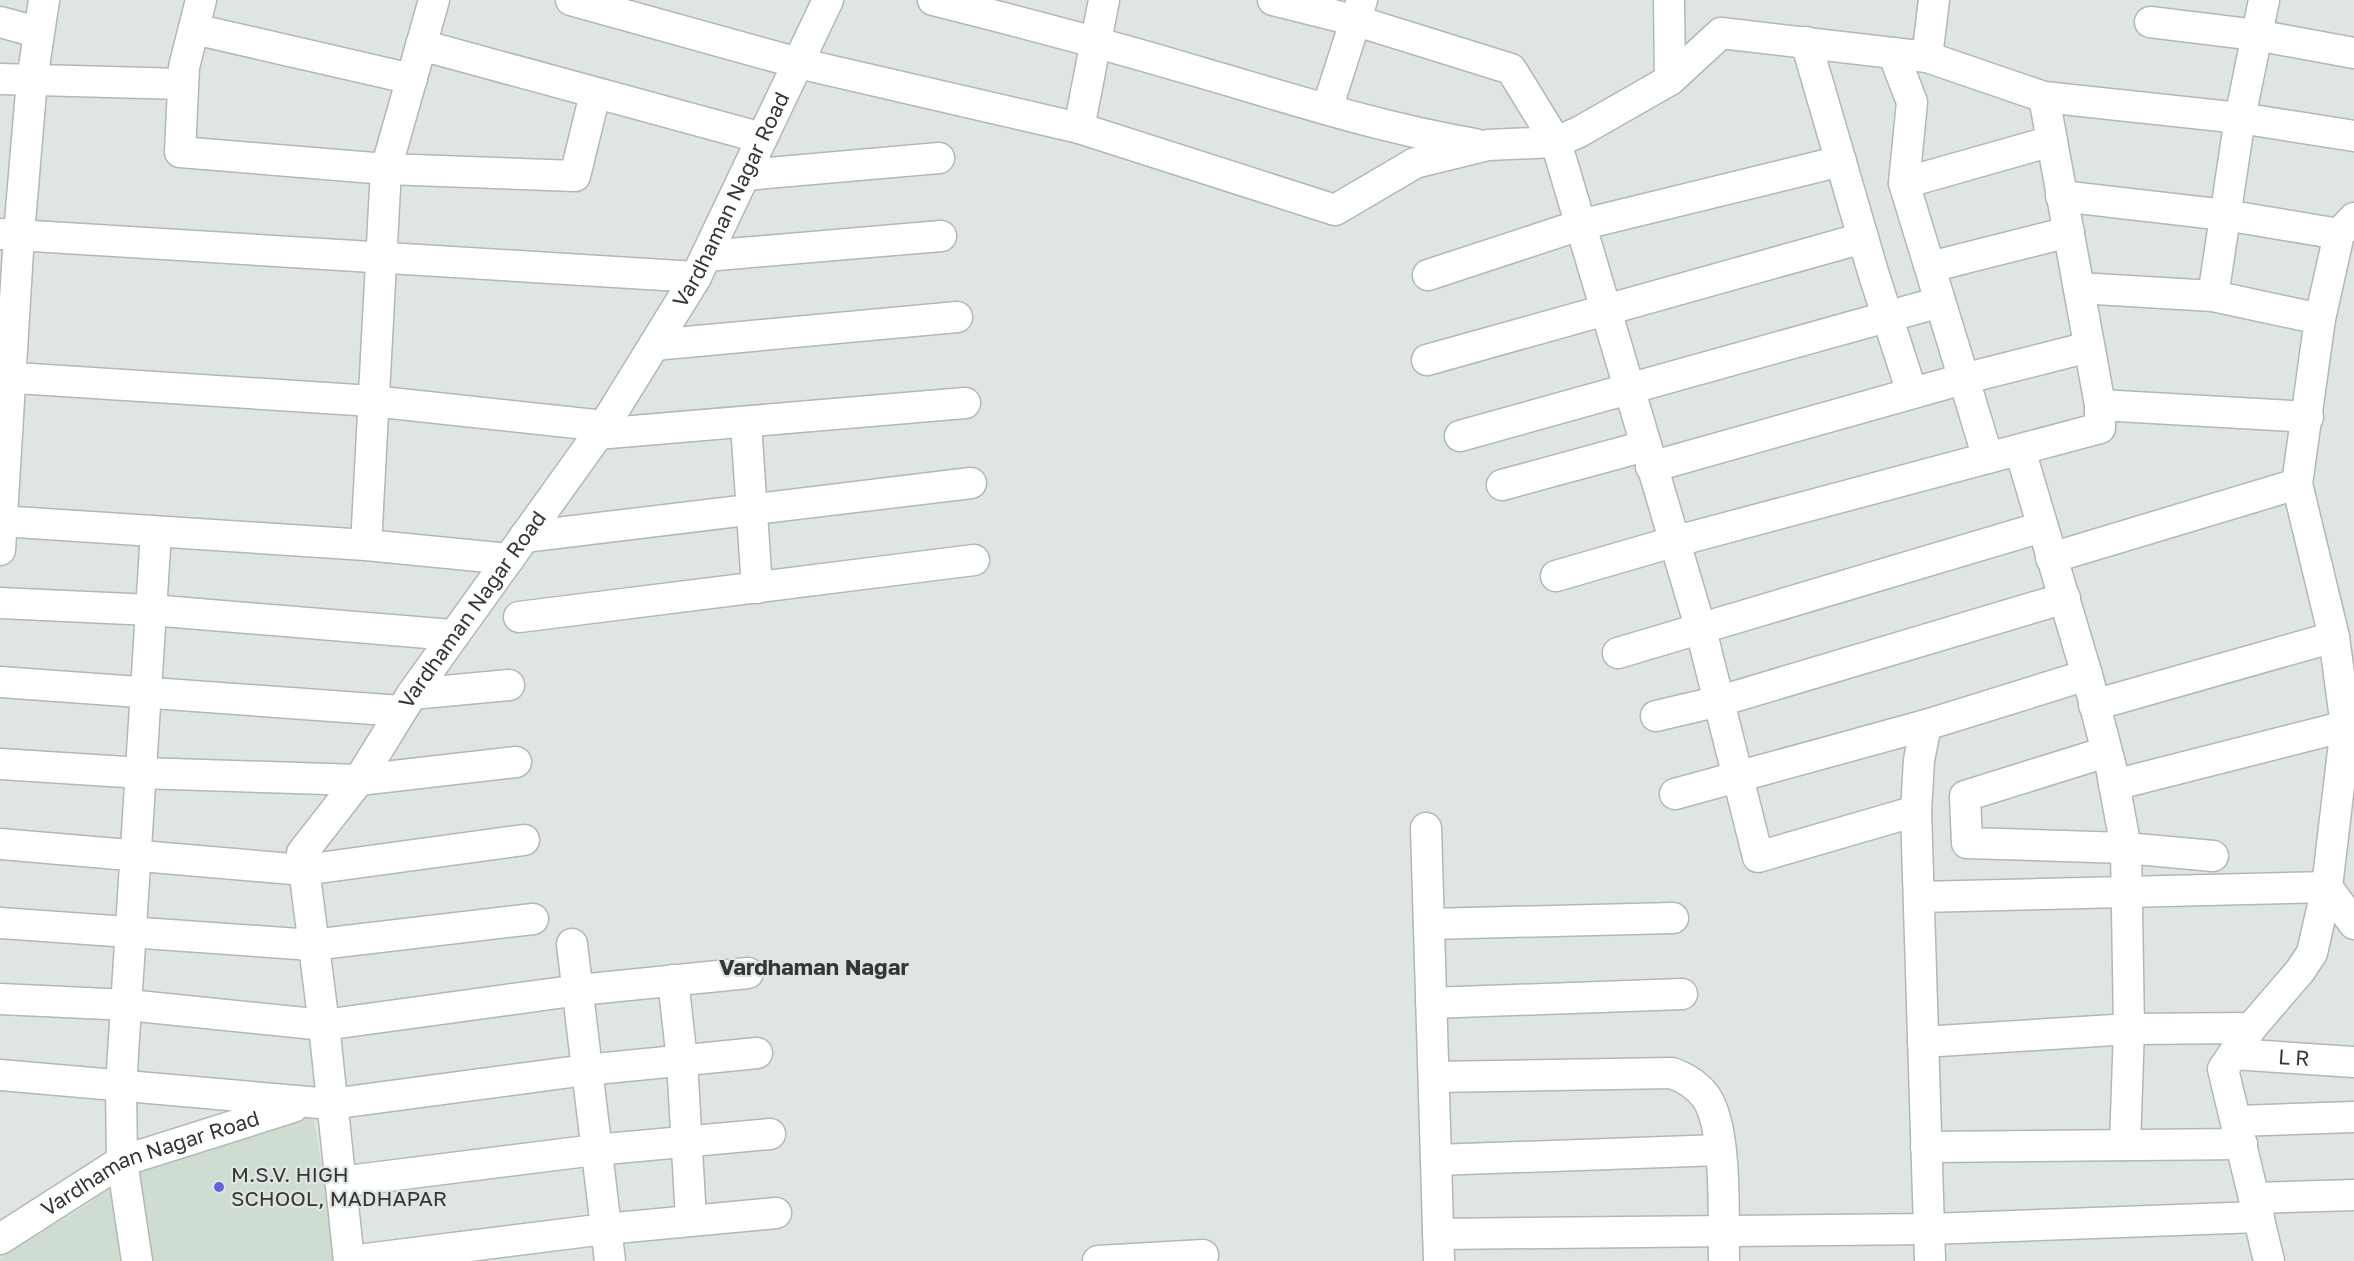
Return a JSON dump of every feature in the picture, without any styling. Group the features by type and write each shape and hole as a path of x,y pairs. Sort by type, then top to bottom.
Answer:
{"street":[{"path":"44,0 37,32 10,234 1,530 156,532 366,545 516,548 750,510 971,483"},
{"path":"201,0 182,84 180,152 386,169 575,176 595,94"},
{"path":"571,0 798,63 1079,128 1335,210 1415,164 1488,146 1556,142 1579,132 1670,80 1721,33 1927,57 2044,98 2240,118 2354,136"},
{"name":"Vardhaman Nagar Road","path":"350,1261 340,1182 319,1103 324,1025 302,853 359,780 406,702 600,430 654,345 701,266 828,0"},
{"path":"933,0 1095,41 1327,109 1430,136 1488,146"},
{"path":"1079,128 1104,0"},
{"path":"1273,0 1360,11 1511,69 1556,142 1701,630 1740,777 1758,857 1916,811"},
{"path":"1669,0 1670,80"},
{"path":"1927,57 1934,0"},
{"path":"2213,296 2240,118 2264,0"},
{"path":"366,545 386,169 421,45 430,1"},
{"path":"1327,109 1360,11"},
{"path":"0,22 37,32"},
{"path":"2150,22 2256,35 2354,53"},
{"path":"194,29 411,79"},
{"path":"1806,42 1863,238 1912,393"},
{"path":"421,45 762,138"},
{"path":"1893,53 1912,102 1904,183 1988,459"},
{"path":"0,79 182,84"},
{"path":"1556,576 1673,542 2100,428 2100,405 2044,98"},
{"path":"1904,183 2052,141"},
{"path":"744,175 939,158"},
{"path":"1428,275 1580,225 1841,161"},
{"path":"2061,196 2347,226 2320,319 2297,484 2334,637 2350,728 2327,887 2312,953 2301,971 2251,1028 2223,1069 2269,1261"},
{"path":"1930,267 2069,232"},
{"path":"10,234 381,256 701,266 941,236"},
{"path":"1427,360 1863,238"},
{"path":"2079,288 2213,296 2320,319"},
{"path":"1460,436 1940,302"},
{"path":"654,345 957,317"},
{"path":"1502,485 1648,456 1912,393 2090,347"},
{"path":"5,377 372,401 600,430 746,424 965,404"},
{"path":"2100,405 2308,417"},
{"path":"746,424 750,510 758,588"},
{"path":"2020,450 2065,598 2094,705 2114,785 2126,849 2129,1029 2125,1145"},
{"path":"2051,558 2297,484"},
{"path":"1618,653 2042,527"},
{"path":"137,1261 122,1161 121,1086 128,1005 156,532"},
{"path":"519,617 974,560"},
{"path":"1656,716 1720,701 2065,598"},
{"path":"0,603 151,610 452,635"},
{"path":"2094,705 2334,637"},
{"path":"1675,794 1926,725 2086,675"},
{"path":"0,682 146,693 406,702 509,685"},
{"path":"1926,725 1919,760 1916,811 1930,1261"},
{"path":"2114,785 2350,728"},
{"path":"2106,752 1965,796 1967,843 2126,849 2213,856"},
{"path":"0,764 141,773 359,780 516,762"},
{"path":"1426,828 1438,1248 1723,1231 1929,1229 2257,1208 2354,1195"},
{"path":"0,844 304,870 524,840"},
{"path":"1919,897 2128,894 2327,887"},
{"path":"2327,887 2354,924"},
{"path":"1429,924 1673,918"},
{"path":"0,923 131,930 312,945 533,919"},
{"path":"572,944 610,1261"},
{"path":"0,999 128,1005 324,1025 579,990 748,973"},
{"path":"673,980 682,1060 691,1220"},
{"path":"1431,1003 1682,994"},
{"path":"1923,1042 2129,1029 2251,1028"},
{"path":"0,1075 319,1103 586,1070 757,1053"},
{"name":"L R","path":"2234,1054 2354,1062"},
{"path":"1434,1077 1672,1073 1695,1084 1706,1098 1715,1117 1720,1150 1724,1261"},
{"name":"Vardhaman Nagar Road","path":"0,1239 122,1161 319,1103"},
{"path":"1926,1147 2125,1145 2354,1117"},
{"path":"340,1182 595,1150 770,1134"},
{"path":"1436,1160 1720,1150"},
{"path":"350,1261 605,1228 776,1213"},
{"path":"1098,1261 1203,1255"}],"shaded area":[{"name":"M.S.V. HIGH SCHOOL, MADHAPAR","path":"313,1113 337,1261 0,1261 0,1258 83,1207 143,1166"}],"place":[{"name":"M.S.V. HIGH SCHOOL, MADHAPAR","path":"219,1187"}],"district":[{"name":"Vardhaman Nagar","path":"814,967"}]}
